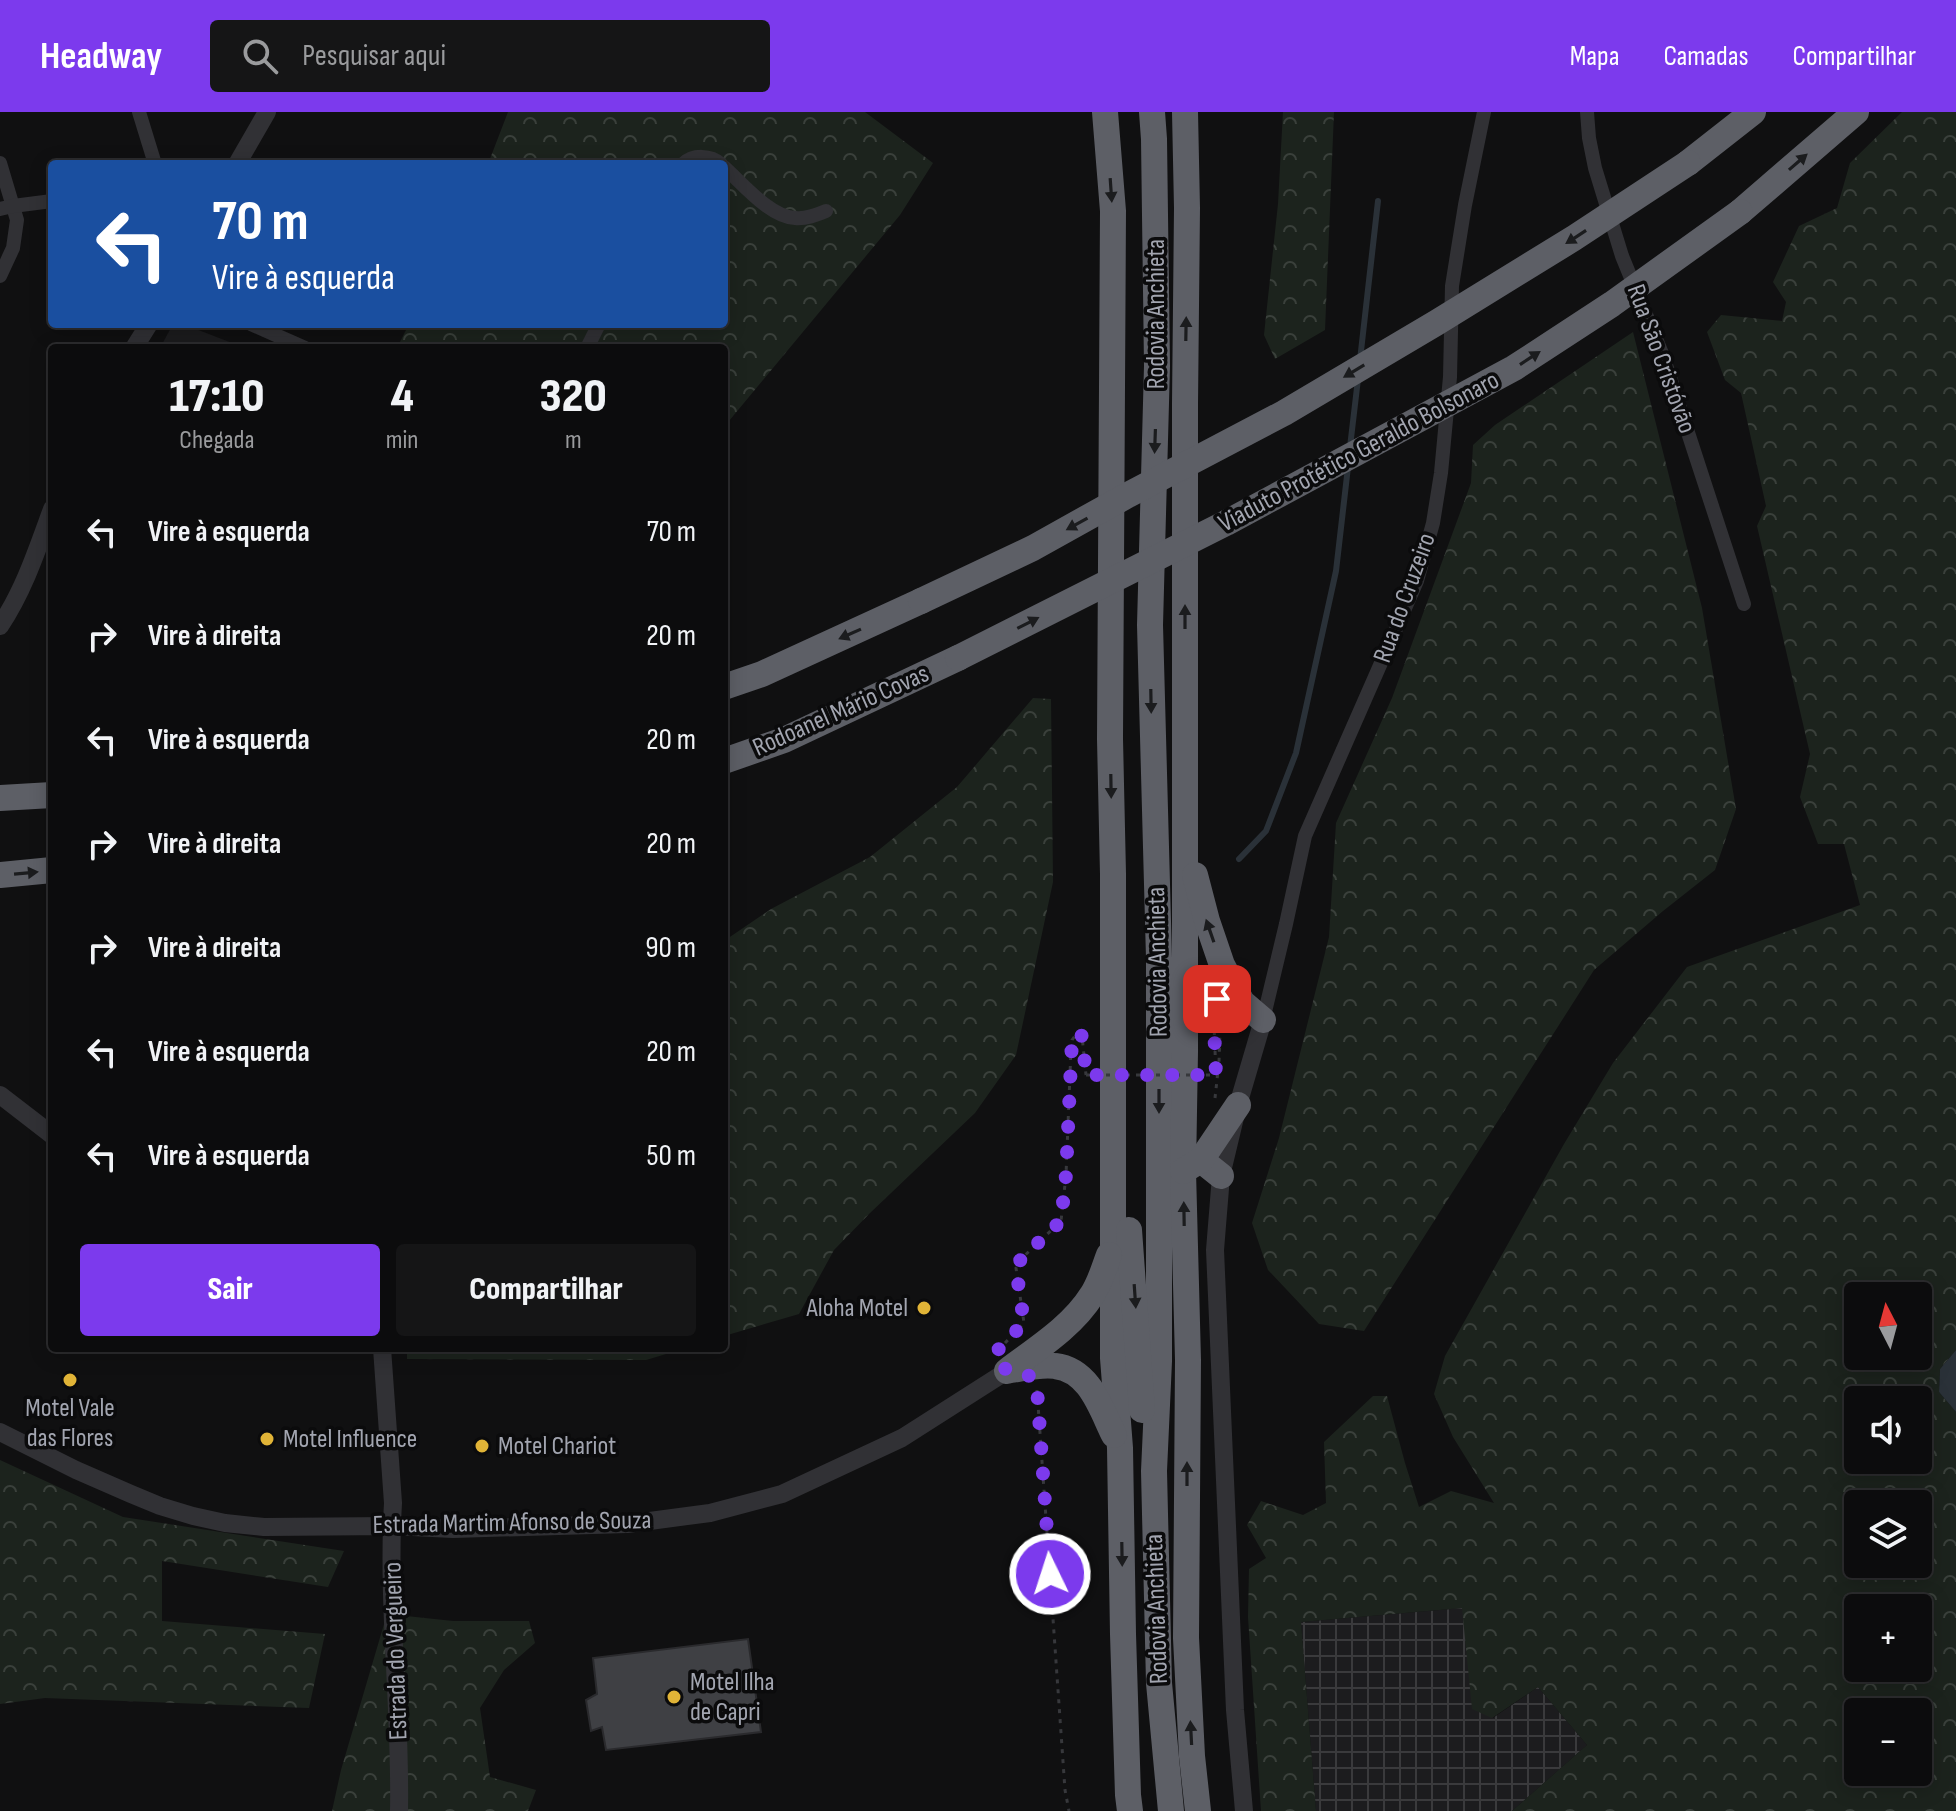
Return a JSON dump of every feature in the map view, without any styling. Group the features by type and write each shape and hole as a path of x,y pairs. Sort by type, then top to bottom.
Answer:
{"highway":[{"name":"Rodovia Anchieta","path":"1105,112 1113,211 1110,724 1113,1358 1120,1448 1130,1811"},
{"name":"Rodovia Anchieta","path":"1152,112 1157,366 1150,625 1159,958 1159,1361 1154,1471 1159,1683 1171,1811"},
{"name":"Rodovia Anchieta","path":"1185,112 1185,815 1202,1169 1188,1360 1186,1638 1198,1811"},
{"path":"728,686 762,674 1033,548 1284,413 1574,238 1688,163 1753,112"},
{"name":"Viaduto Protético Geraldo Bolsonaro","path":"958,658 1226,523 1514,368 1612,304 1740,212 1856,112"},
{"name":"Rodoanel Mário Covas","path":"728,760 784,740 958,658"},
{"path":"0,798 48,795"},
{"path":"1185,815 1197,885 1222,965 1242,1002 1263,1020"},
{"path":"0,875 48,870"},
{"path":"1202,1169 1226,1102"},
{"path":"1112,1136 1120,1157 1127,1207 1144,1431 1154,1471"},
{"path":"1007,1371 1081,1309 1092,1295 1114,1240"},
{"path":"1007,1371 1058,1366 1077,1374 1088,1384 1120,1448"}],"street":[{"path":"139,112 154,160"},
{"path":"239,160 267,112"},
{"name":"Rua do Cruzeiro","path":"1263,1020 1305,836 1417,581 1433,523 1450,377 1452,286 1484,112"},
{"name":"Rua São Cristóvão","path":"1588,113 1595,168 1622,256 1663,356 1744,604"},
{"path":"688,160 702,157 717,160"},
{"path":"0,163 6,208 17,220 13,248 0,276"},
{"path":"728,170 775,213 793,218 826,211"},
{"path":"6,208 48,202"},
{"path":"260,328 296,344"},
{"path":"0,626 14,605 48,520"},
{"path":"1226,1102 1263,1020"},
{"path":"0,1095 48,1132"},
{"path":"1202,1169 1215,1250 1235,1710 1244,1811"},
{"name":"Estrada do Vergueiro","path":"382,1352 393,1503 399,1811"},
{"name":"Estrada Martim Afonso de Souza","path":"0,1432 131,1494 193,1516 225,1523 264,1527 453,1529 627,1524 710,1513 782,1494 902,1438 1007,1371"}],"path":[{"path":"1004,1344 1024,1323 1016,1268 1021,1259 1061,1221 1071,1049 1077,1033 1082,1036 1086,1075 1216,1075 1213,1000 1217,999 1221,1002 1219,1062 1226,1102"},
{"path":"1202,1068 1205,1082"},
{"path":"1037,1388 1069,1811"}],"shaded area":[{"path":"171,328 193,328 235,344 162,344"},
{"path":"1956,1350 1956,1412 1939,1392 1940,1369"},
{"path":"1463,1608 1493,1718 1538,1687 1587,1745 1512,1811 1316,1811 1301,1622"}],"green space":[{"path":"508,112 865,112 933,163 900,215 728,422 728,344 399,344 407,328 728,328 728,160 490,160"},
{"path":"1283,112 1334,112 1325,330 1275,359 1264,335 1278,204"},
{"path":"1902,112 1956,112 1956,1350 1940,1369 1939,1392 1956,1412 1956,1811 1512,1811 1587,1745 1538,1687 1492,1718 1472,1709 1462,1608 1301,1622 1316,1811 1261,1811 1248,1617 1249,1569 1266,1558 1247,1525 1261,1501 1303,1515 1326,1503 1324,1442 1373,1396 1387,1396 1419,1507 1451,1491 1494,1503 1453,1437 1434,1394 1445,1356 1613,1063 1687,967 1860,905 1844,844 1818,844 1800,797 1810,754 1757,526 1766,506 1741,393 1725,380 1707,332 1721,315 1782,321 1786,302 1773,282 1799,226 1837,208 1850,163"},
{"path":"1633,332 1702,608 1736,809 1715,870 1594,970 1364,1331 1319,1324 1268,1270 1252,1223 1279,1138 1329,937 1336,823 1392,698 1471,483 1473,445 1495,425"},
{"path":"1033,698 1051,699 1053,882 1016,1055 975,1113 834,1250 799,1314 728,1335 728,938 771,909 870,857 957,787"},
{"path":"407,1352 673,1352 646,1360 407,1359"},
{"path":"0,1460 123,1517 344,1551 328,1587 162,1561 162,1621 325,1634 309,1708 45,1698 0,1704"},
{"path":"387,1614 453,1621 529,1621 535,1643 504,1670 480,1708 490,1777 536,1790 528,1811 332,1811"}],"building":[{"name":"Motel Ilha de Capri","path":"748,1639 761,1732 606,1750 602,1727 591,1731 586,1700 597,1694 593,1658"}],"waterway":[{"path":"1360,360 1378,201"},
{"path":"1350,447 1358,379"},
{"path":"1239,859 1266,831 1296,753 1336,571 1348,467"}],"place":[{"name":"Aloha Motel","path":"924,1308"},
{"name":"Motel Vale das Flores","path":"70,1380"},
{"name":"Motel Influence","path":"267,1439"},
{"name":"Motel Chariot","path":"482,1446"},
{"name":"Motel Ilha de Capri","path":"674,1697"}],"route":[{"path":"1050,1574 1037,1388 1030,1376 1007,1371 994,1354 1024,1323 1016,1268 1021,1259 1061,1221 1072,1040 1077,1033 1082,1036 1086,1075 1216,1075 1213,1000 1217,999"}]}
